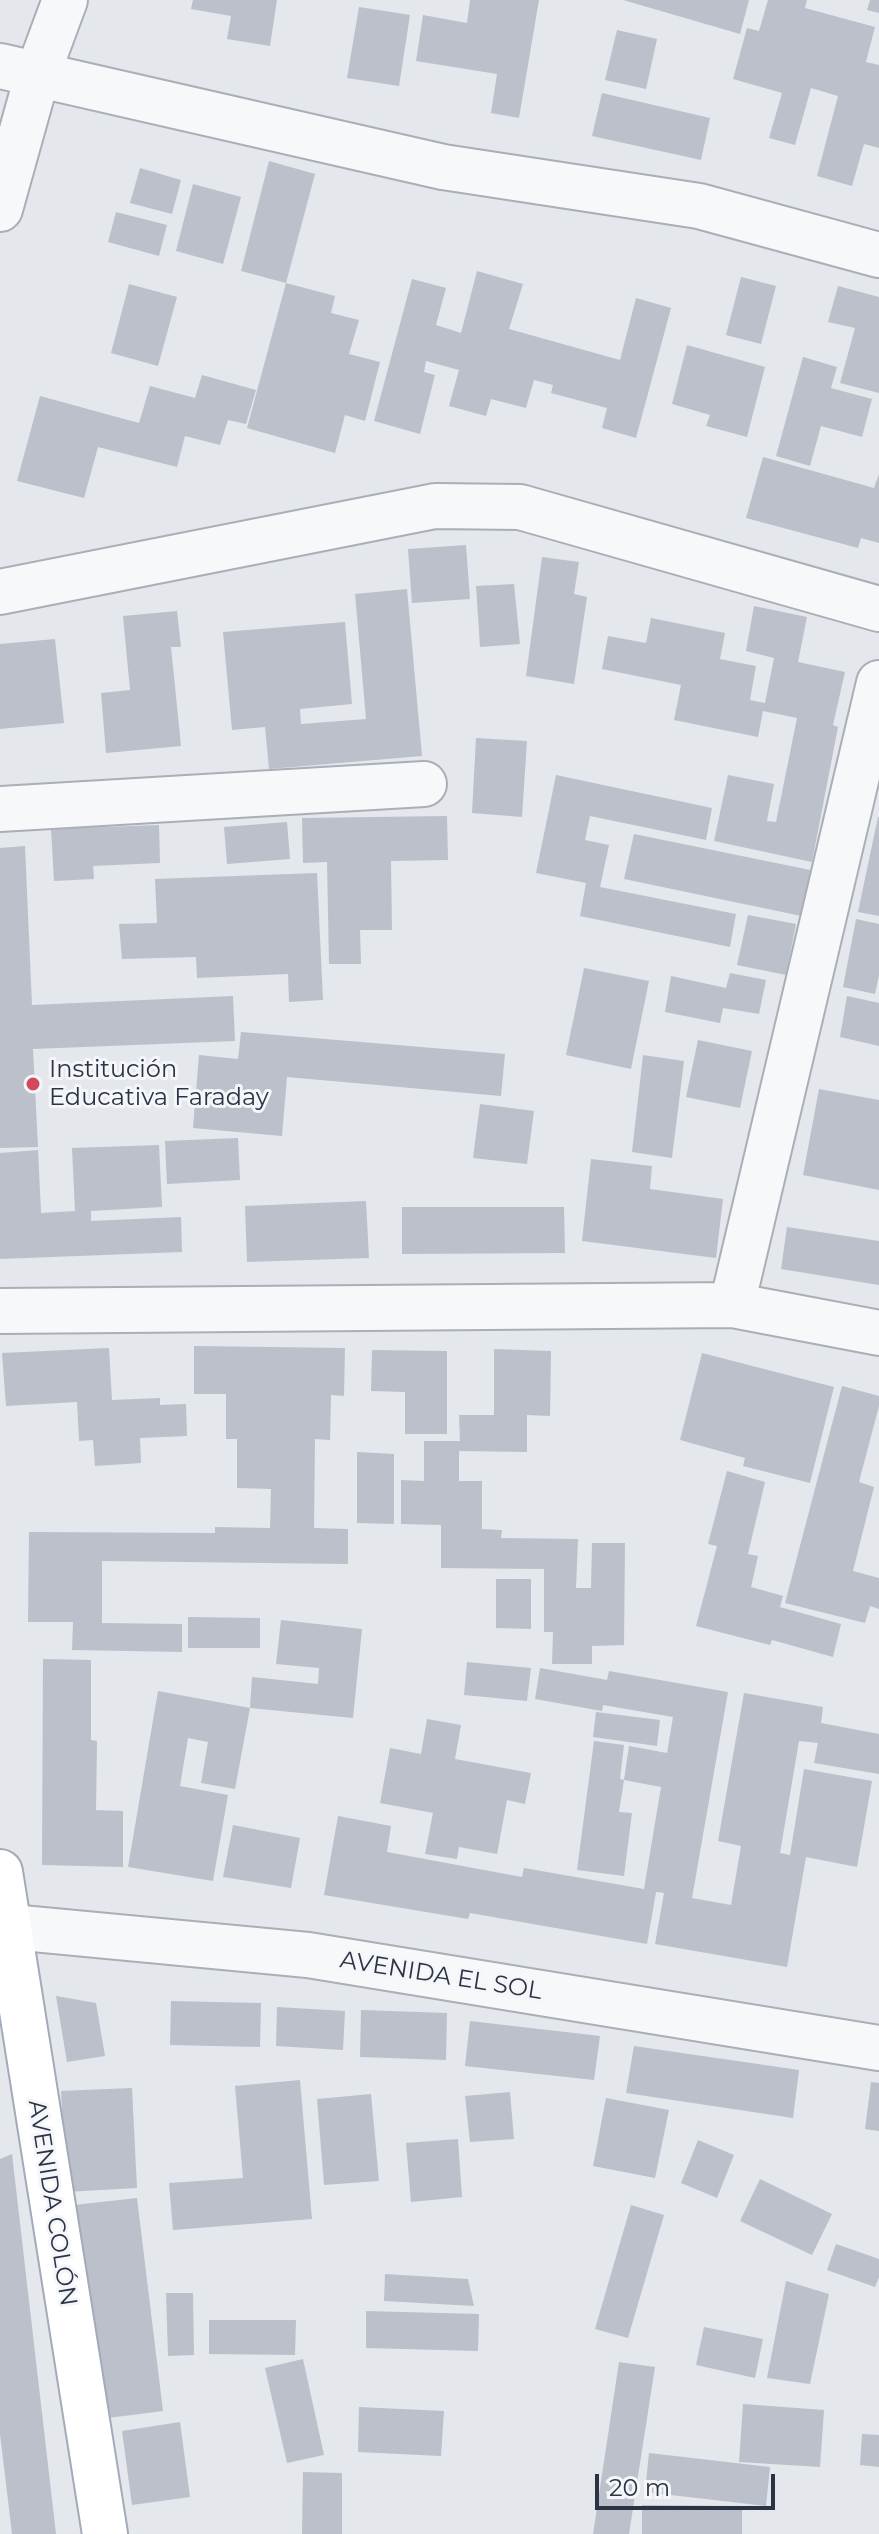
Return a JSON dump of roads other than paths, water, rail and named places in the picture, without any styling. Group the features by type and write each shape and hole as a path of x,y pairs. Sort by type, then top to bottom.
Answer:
{"main road":[{"name":"AVENIDA COLÓN","path":"0,1872 4,1926 105,2534"}],"street":[{"path":"0,209 19,70 65,0"},
{"path":"19,70 443,167 699,206 879,255"},
{"path":"0,592 435,506 520,507 879,609"},
{"path":"732,1305 879,683"},
{"path":"0,809 424,784"},
{"path":"0,1311 732,1305 879,1333"},
{"name":"AVENIDA EL SOL","path":"4,1926 308,1955 879,2048"}],"place":[{"name":"Institución Educativa Faraday","path":"33,1084"}]}
